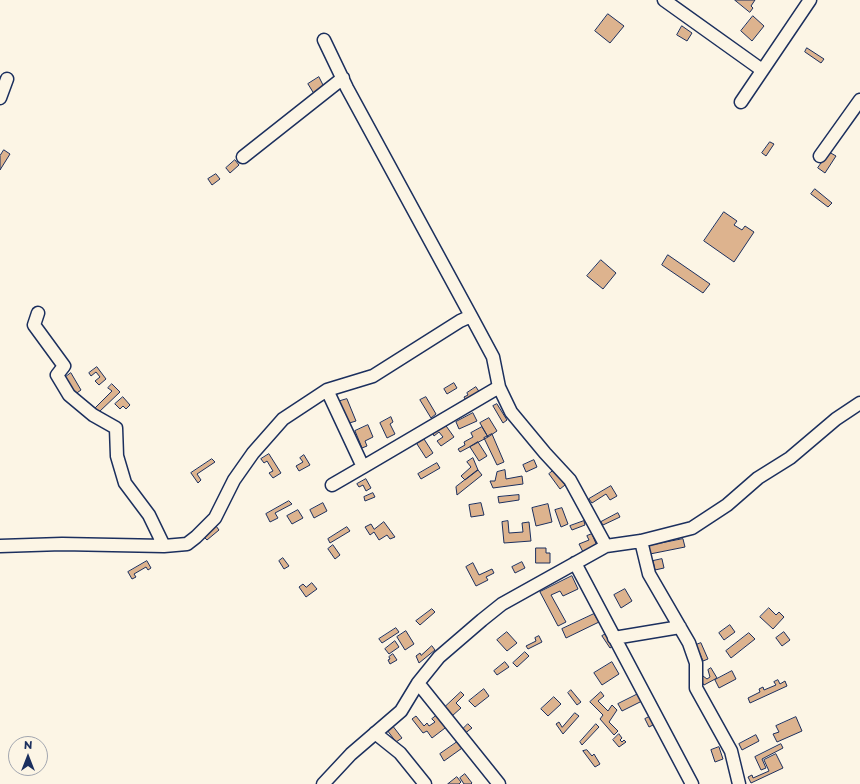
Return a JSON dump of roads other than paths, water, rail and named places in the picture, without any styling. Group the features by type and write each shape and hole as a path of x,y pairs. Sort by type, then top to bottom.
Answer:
{"street":[{"path":"664,0 762,70"},
{"path":"741,102 810,0"},
{"path":"324,40 493,357 499,387 511,412 570,480 606,546"},
{"path":"243,157 343,78"},
{"path":"0,98 7,79"},
{"path":"820,156 860,100"},
{"path":"38,313 34,325 64,366 57,375 69,396 93,415 116,428 117,456 125,482 149,515 164,546"},
{"path":"0,546 62,544 164,546 187,544 215,518 234,480 253,453 283,419 327,390 373,376 460,321 471,316"},
{"path":"332,485 499,387"},
{"path":"327,390 363,467"},
{"path":"324,784 351,754 401,711 418,683 439,657 502,604 606,546 641,541 692,528 727,505 758,478 790,458 836,420 860,403"},
{"path":"641,541 649,574 689,643 696,663 696,688 731,751 739,784"},
{"path":"575,563 692,784"},
{"path":"614,638 680,627"},
{"path":"418,683 498,784"},
{"path":"375,733 400,753 425,784"}]}
